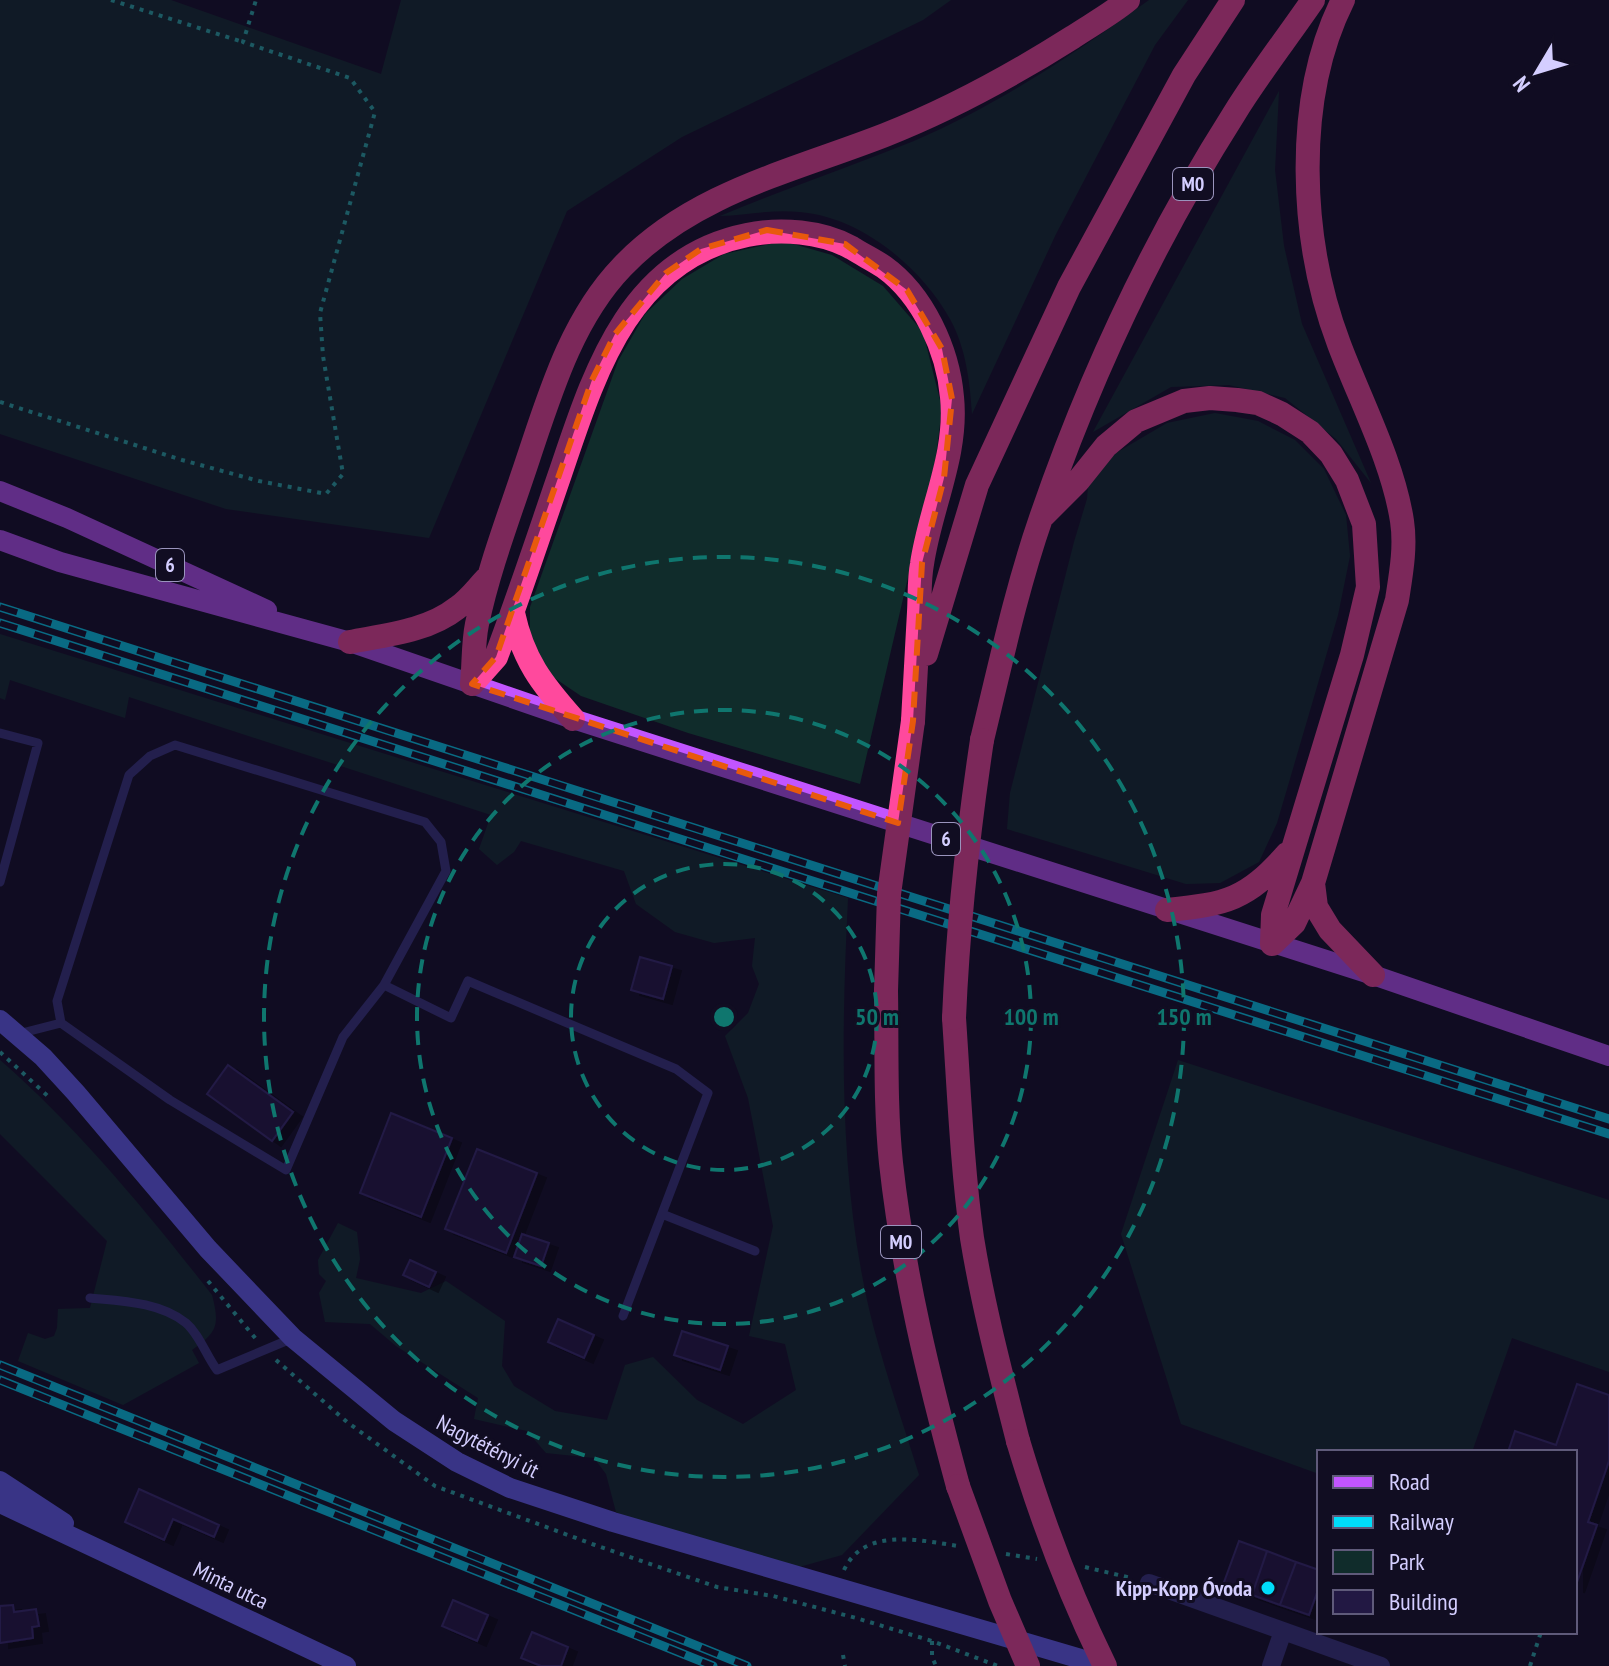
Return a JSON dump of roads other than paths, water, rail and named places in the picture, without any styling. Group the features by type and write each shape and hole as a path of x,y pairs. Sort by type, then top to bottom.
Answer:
{"highway":[{"path":"472,684 477,627 490,575 547,404 571,343 593,303 621,267 653,238 697,208 731,192 887,135 964,100 1044,55 1128,0"},
{"name":"M0","path":"1028,1666 1000,1601 958,1486 922,1346 899,1228 890,1158 886,991 889,894 913,721 926,655 977,485 1069,287 1112,204 1184,75 1233,0"},
{"name":"M0","path":"1105,1666 1037,1504 992,1338 973,1238 961,1127 954,1018 958,926 968,832 982,740 1017,600 1041,518 1094,381 1157,247 1234,114 1313,0"},
{"path":"1272,944 1294,923 1313,883 1394,611 1403,558 1403,522 1392,480 1333,327 1318,273 1311,229 1308,141 1312,102 1332,23 1343,0"},
{"path":"472,684 496,657 592,380 615,334 642,297 666,273 701,249 730,238 767,230 811,234 845,244 885,268 907,290 927,318 942,349 952,399 950,440 944,478 922,563 913,721"},
{"path":"1041,518 1078,481 1106,446 1136,421 1184,401 1210,398 1258,403 1310,432 1331,454 1347,480 1364,524 1368,587 1352,655 1273,915 1272,944"},
{"path":"350,642 405,631 435,621 458,608 490,575"},
{"path":"513,613 525,656 543,685 573,719"},
{"path":"1167,910 1209,906 1244,894 1268,875 1294,846"},
{"path":"1313,883 1316,907 1330,930 1373,975"}],"main road":[{"name":"6","path":"0,491 67,518 325,636"},
{"name":"6","path":"0,540 60,562 350,642 573,719 1373,975 1609,1056"},
{"path":"0,554 60,562"},
{"name":"Nagytétényi út","path":"0,1020 76,1093 208,1249 293,1338 347,1384 457,1462 510,1488 613,1522 1105,1666"},
{"name":"Minta utca","path":"0,1481 39,1504 96,1547"},
{"name":"Minta utca","path":"0,1503 346,1666"}],"street":[{"path":"1149,1583 1381,1666"},
{"path":"1271,1666 1283,1631"}],"lane":[{"path":"0,733 38,743 0,882"},
{"path":"175,745 425,822 441,842 446,871 384,985 343,1037 286,1170 170,1100 61,1023 57,1001 129,775 150,756 175,745"},
{"path":"384,985 451,1018 468,981 676,1069 708,1093 623,1316"},
{"path":"17,1034 61,1023"},
{"path":"662,1214 755,1251"},
{"path":"90,1298 134,1302 170,1313 187,1324 217,1370 293,1338"}],"railway":[{"path":"0,607 1609,1119"},
{"path":"0,623 1609,1134"},
{"path":"0,1365 747,1666"},
{"path":"0,1380 713,1666"}],"place":[{"name":"Kipp-Kopp Óvoda","path":"1268,1588"}]}
